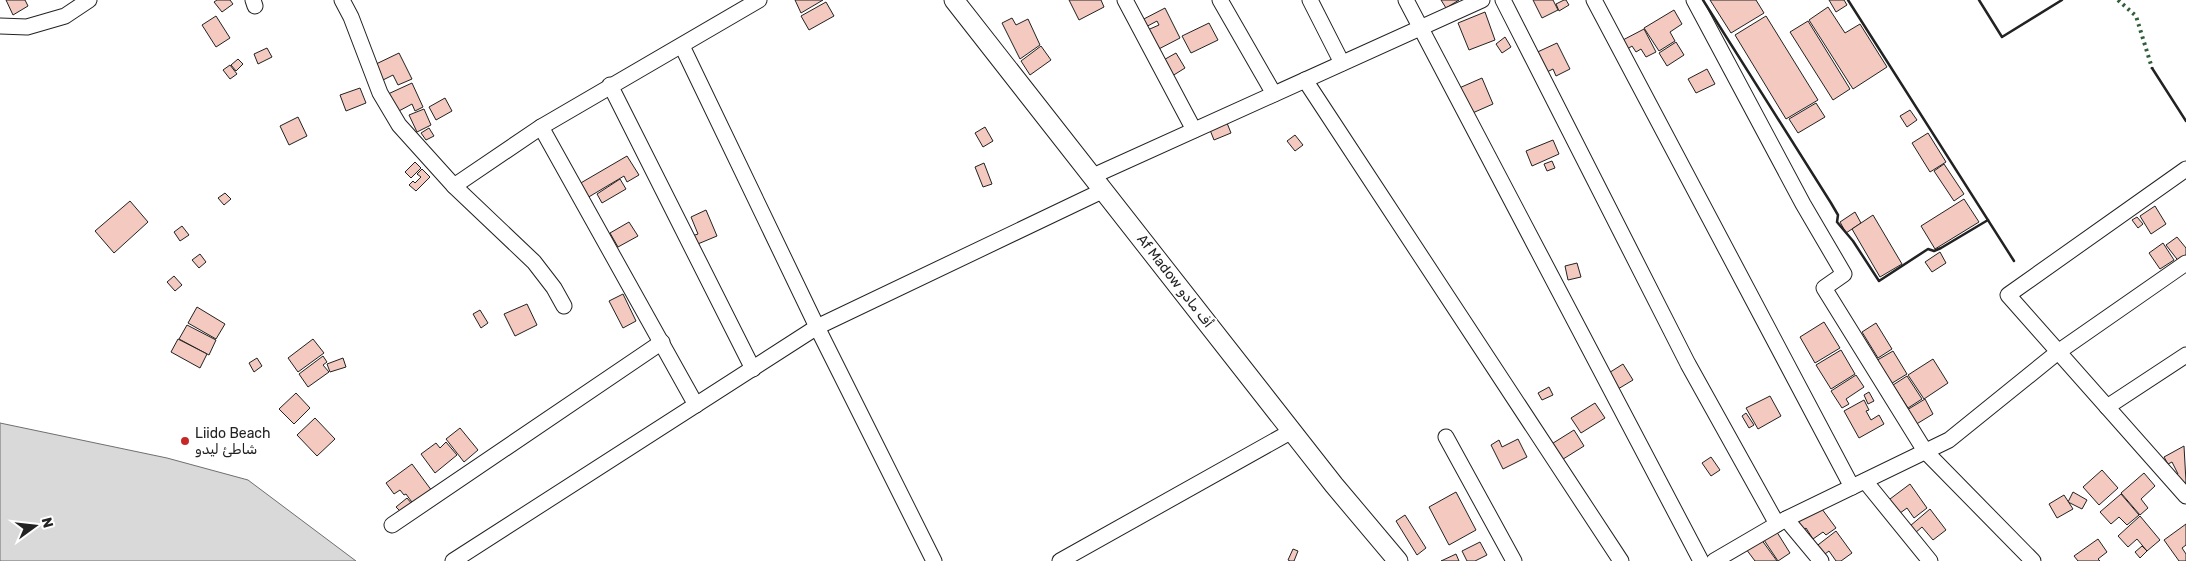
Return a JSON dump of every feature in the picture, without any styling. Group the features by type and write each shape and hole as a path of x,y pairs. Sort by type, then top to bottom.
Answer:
{"street":[{"path":"0,26 27,27 65,16 89,0"},
{"path":"342,0 351,17 380,92 399,124 454,186 534,262 554,288 564,306"},
{"path":"454,186 541,127 610,85 682,46 759,0"},
{"name":"Af Madow أف مادو","path":"954,0 1334,485 1398,561"},
{"path":"1125,0 1194,130"},
{"path":"1220,0 1274,94"},
{"path":"1310,0 1342,63"},
{"path":"1406,0 1701,561"},
{"path":"453,561 817,327 1098,183 1194,130 1482,0"},
{"path":"1503,0 1688,364 1782,521 1822,561"},
{"path":"1594,0 1858,484 1930,561"},
{"path":"1694,0 1803,204 1844,274 1824,288 1925,451 2032,561"},
{"path":"682,46 817,327 934,561"},
{"path":"1305,80 1621,561"},
{"path":"610,85 753,368"},
{"path":"541,127 696,405"},
{"path":"2185,493 2008,295 2186,169"},
{"path":"1717,560 1782,521 1949,440 2058,352 2186,263"},
{"path":"392,525 662,342"},
{"path":"2107,407 2186,355"},
{"path":"1060,561 1292,431"},
{"path":"1446,437 1514,561"}],"shaded area":[{"path":"0,423 167,458 248,480 356,561 0,561"}],"building":[{"path":"6,0 25,0 28,6 13,15"},
{"path":"217,0 230,0 233,4 222,12 214,2"},
{"path":"795,0 823,0 801,13"},
{"path":"1069,0 1101,0 1104,7 1079,20"},
{"path":"1441,0 1459,0 1446,8"},
{"path":"1533,0 1553,0 1558,10 1542,18"},
{"path":"1564,0 1569,5 1559,11 1556,4"},
{"path":"1710,0 1756,0 1764,13 1731,33"},
{"path":"1829,0 1844,0 1847,5 1836,12"},
{"path":"826,2 834,16 809,30 801,16"},
{"path":"1828,7 1845,33 1860,24 1887,67 1853,89 1809,20"},
{"path":"1165,8 1180,38 1153,52 1143,32 1159,25 1157,21 1142,29 1138,22"},
{"path":"1674,10 1682,24 1670,32 1675,41 1659,51 1644,28"},
{"path":"1485,12 1495,40 1469,50 1458,23"},
{"path":"216,16 230,38 216,47 202,25"},
{"path":"1766,16 1818,100 1786,119 1735,35"},
{"path":"1012,18 1016,25 1028,19 1040,45 1020,59 1002,23"},
{"path":"1808,21 1850,89 1833,100 1790,32"},
{"path":"1209,23 1218,40 1191,53 1182,36"},
{"path":"1644,29 1656,52 1646,57 1641,49 1636,52 1632,46 1626,50 1621,41"},
{"path":"1505,37 1511,47 1502,53 1496,44"},
{"path":"1676,42 1684,55 1667,66 1659,53"},
{"path":"1557,43 1570,69 1556,76 1553,69 1541,75 1531,55"},
{"path":"1041,46 1051,60 1030,75 1021,61"},
{"path":"267,48 272,57 258,64 254,54"},
{"path":"399,53 412,79 398,85 393,75 381,81 374,65"},
{"path":"1176,53 1185,68 1169,78 1160,62"},
{"path":"238,59 243,64 236,71 231,65"},
{"path":"230,65 237,74 230,79 223,70"},
{"path":"1707,69 1715,84 1696,93 1688,79"},
{"path":"1482,78 1493,104 1468,115 1457,89"},
{"path":"412,83 423,107 415,111 412,104 397,112 388,94"},
{"path":"360,88 366,103 346,111 340,95"},
{"path":"445,98 452,111 436,120 429,107"},
{"path":"1816,103 1825,117 1798,133 1789,119"},
{"path":"424,109 431,125 417,132 409,115"},
{"path":"1910,110 1917,120 1907,127 1900,116"},
{"path":"298,117 307,136 289,145 280,126"},
{"path":"1227,123 1231,133 1214,140 1210,130"},
{"path":"985,127 993,141 983,147 975,133"},
{"path":"429,128 434,136 426,140 421,133"},
{"path":"1928,133 1946,162 1930,172 1912,143"},
{"path":"1295,135 1303,145 1295,151 1287,141"},
{"path":"1553,140 1559,154 1532,166 1526,151"},
{"path":"627,156 639,175 627,182 624,176 587,198 579,184"},
{"path":"1552,161 1555,168 1547,171 1544,164"},
{"path":"415,162 421,168 411,178 405,172"},
{"path":"984,163 992,184 983,187 975,167"},
{"path":"1944,164 1964,194 1954,201 1934,171"},
{"path":"422,169 430,177 416,191 409,185 413,181 415,183 421,177 417,174"},
{"path":"620,179 626,189 602,203 597,194"},
{"path":"225,193 231,199 224,205 218,198"},
{"path":"1964,199 1979,222 1935,249 1921,226"},
{"path":"130,201 148,222 114,253 95,231"},
{"path":"2155,206 2166,224 2151,234 2140,216"},
{"path":"706,210 717,236 693,246 689,237 698,234 691,217"},
{"path":"1855,212 1861,223 1846,233 1840,222"},
{"path":"1873,215 1902,264 1880,277 1852,229"},
{"path":"2137,217 2143,224 2138,228 2132,220"},
{"path":"629,222 638,236 618,247 610,233"},
{"path":"182,226 189,235 180,241 174,232"},
{"path":"2177,237 2186,248 2186,259 2180,263 2166,245"},
{"path":"2163,243 2174,260 2160,269 2149,253"},
{"path":"1940,252 1946,263 1932,272 1925,262"},
{"path":"200,254 206,262 199,268 192,260"},
{"path":"1577,263 1581,277 1568,280 1565,266"},
{"path":"174,276 182,285 175,291 167,282"},
{"path":"623,294 636,321 623,328 609,301"},
{"path":"527,304 537,325 515,336 504,314"},
{"path":"197,307 225,324 216,339 188,323"},
{"path":"480,310 488,323 481,328 473,314"},
{"path":"1824,322 1840,348 1815,363 1800,337"},
{"path":"1876,323 1892,349 1878,358 1862,332"},
{"path":"187,325 216,340 209,355 179,339"},
{"path":"178,339 207,354 200,368 171,352"},
{"path":"313,339 324,353 298,372 288,358"},
{"path":"1841,350 1855,374 1831,389 1816,365"},
{"path":"1893,351 1907,374 1889,385 1874,362"},
{"path":"323,356 327,362 323,365 329,372 308,387 299,374"},
{"path":"257,358 262,366 254,372 249,363"},
{"path":"343,358 346,367 330,372 327,364"},
{"path":"1933,359 1948,383 1924,399 1908,375"},
{"path":"1623,364 1633,380 1613,392 1604,376"},
{"path":"1856,375 1864,387 1846,399 1849,404 1842,408 1831,391"},
{"path":"1907,376 1922,399 1908,408 1893,385"},
{"path":"1549,387 1553,395 1542,400 1538,393"},
{"path":"1869,392 1874,401 1868,404 1864,395"},
{"path":"296,393 310,408 294,424 279,409"},
{"path":"1770,396 1781,416 1758,429 1746,408"},
{"path":"1925,399 1933,414 1910,428 1902,413"},
{"path":"1864,400 1869,410 1866,411 1871,420 1879,415 1884,424 1859,438 1844,411"},
{"path":"1595,403 1605,418 1581,433 1571,418"},
{"path":"1746,413 1754,425 1749,428 1742,416"},
{"path":"315,418 335,439 317,456 297,435"},
{"path":"460,428 478,450 464,462 446,439"},
{"path":"1574,430 1584,446 1560,461 1550,445"},
{"path":"1518,439 1527,457 1503,469 1491,445 1499,440 1502,447"},
{"path":"446,442 457,455 435,473 421,454 436,443 440,448"},
{"path":"2184,446 2186,482 2172,490 2167,480 2178,474 2172,462 2168,464 2164,457"},
{"path":"1711,457 1720,470 1711,476 1702,463"},
{"path":"412,464 432,491 414,505 406,494 404,495 400,490 394,494 386,483"},
{"path":"2102,470 2118,488 2099,505 2083,487"},
{"path":"2144,473 2155,486 2141,499 2148,508 2140,515 2121,493"},
{"path":"1910,484 1927,508 1914,518 1907,508 1896,516 1886,502"},
{"path":"1456,492 1476,530 1449,545 1429,507"},
{"path":"2073,492 2087,500 2082,509 2068,502"},
{"path":"2121,494 2139,515 2127,525 2119,517 2111,524 2100,512"},
{"path":"2064,495 2073,509 2057,518 2049,504"},
{"path":"407,498 412,504 401,512 396,507"},
{"path":"1819,505 1836,528 1826,535 1823,532 1813,539 1806,528 1801,532 1794,523"},
{"path":"1930,509 1946,530 1933,540 1922,527 1915,533 1910,526"},
{"path":"1405,515 1426,548 1417,555 1396,521"},
{"path":"2140,516 2160,540 2147,551 2137,539 2128,547 2118,536"},
{"path":"2186,524 2186,545 2182,548 2186,554 2186,561 2179,561 2164,540"},
{"path":"1775,529 1790,553 1778,561 1762,537"},
{"path":"1836,531 1852,553 1841,561 1836,561 1829,551 1821,557 1814,548"},
{"path":"1761,539 1777,561 1755,561 1746,549"},
{"path":"2098,539 2107,552 2098,559 2100,561 2078,561 2074,556"},
{"path":"1480,542 1487,555 1475,561 1467,561 1462,551"},
{"path":"2142,546 2147,551 2140,558 2135,552"},
{"path":"1293,549 1298,551 1294,561 1290,561 1288,560"},
{"path":"1456,554 1459,561 1441,561"}],"hedge":[{"path":"2118,0 2136,16 2152,68"}],"wall":[{"path":"1703,0 1831,203 1838,215 1837,222 1853,241 1879,281 1928,249 1934,251 1941,248 1988,220"},
{"path":"1848,0 2014,261"},
{"path":"1979,0 2002,37 2062,0"},
{"path":"2152,68 2186,121"}],"place":[{"name":"Liido Beach شاطئ ليدو","path":"185,441"}]}
